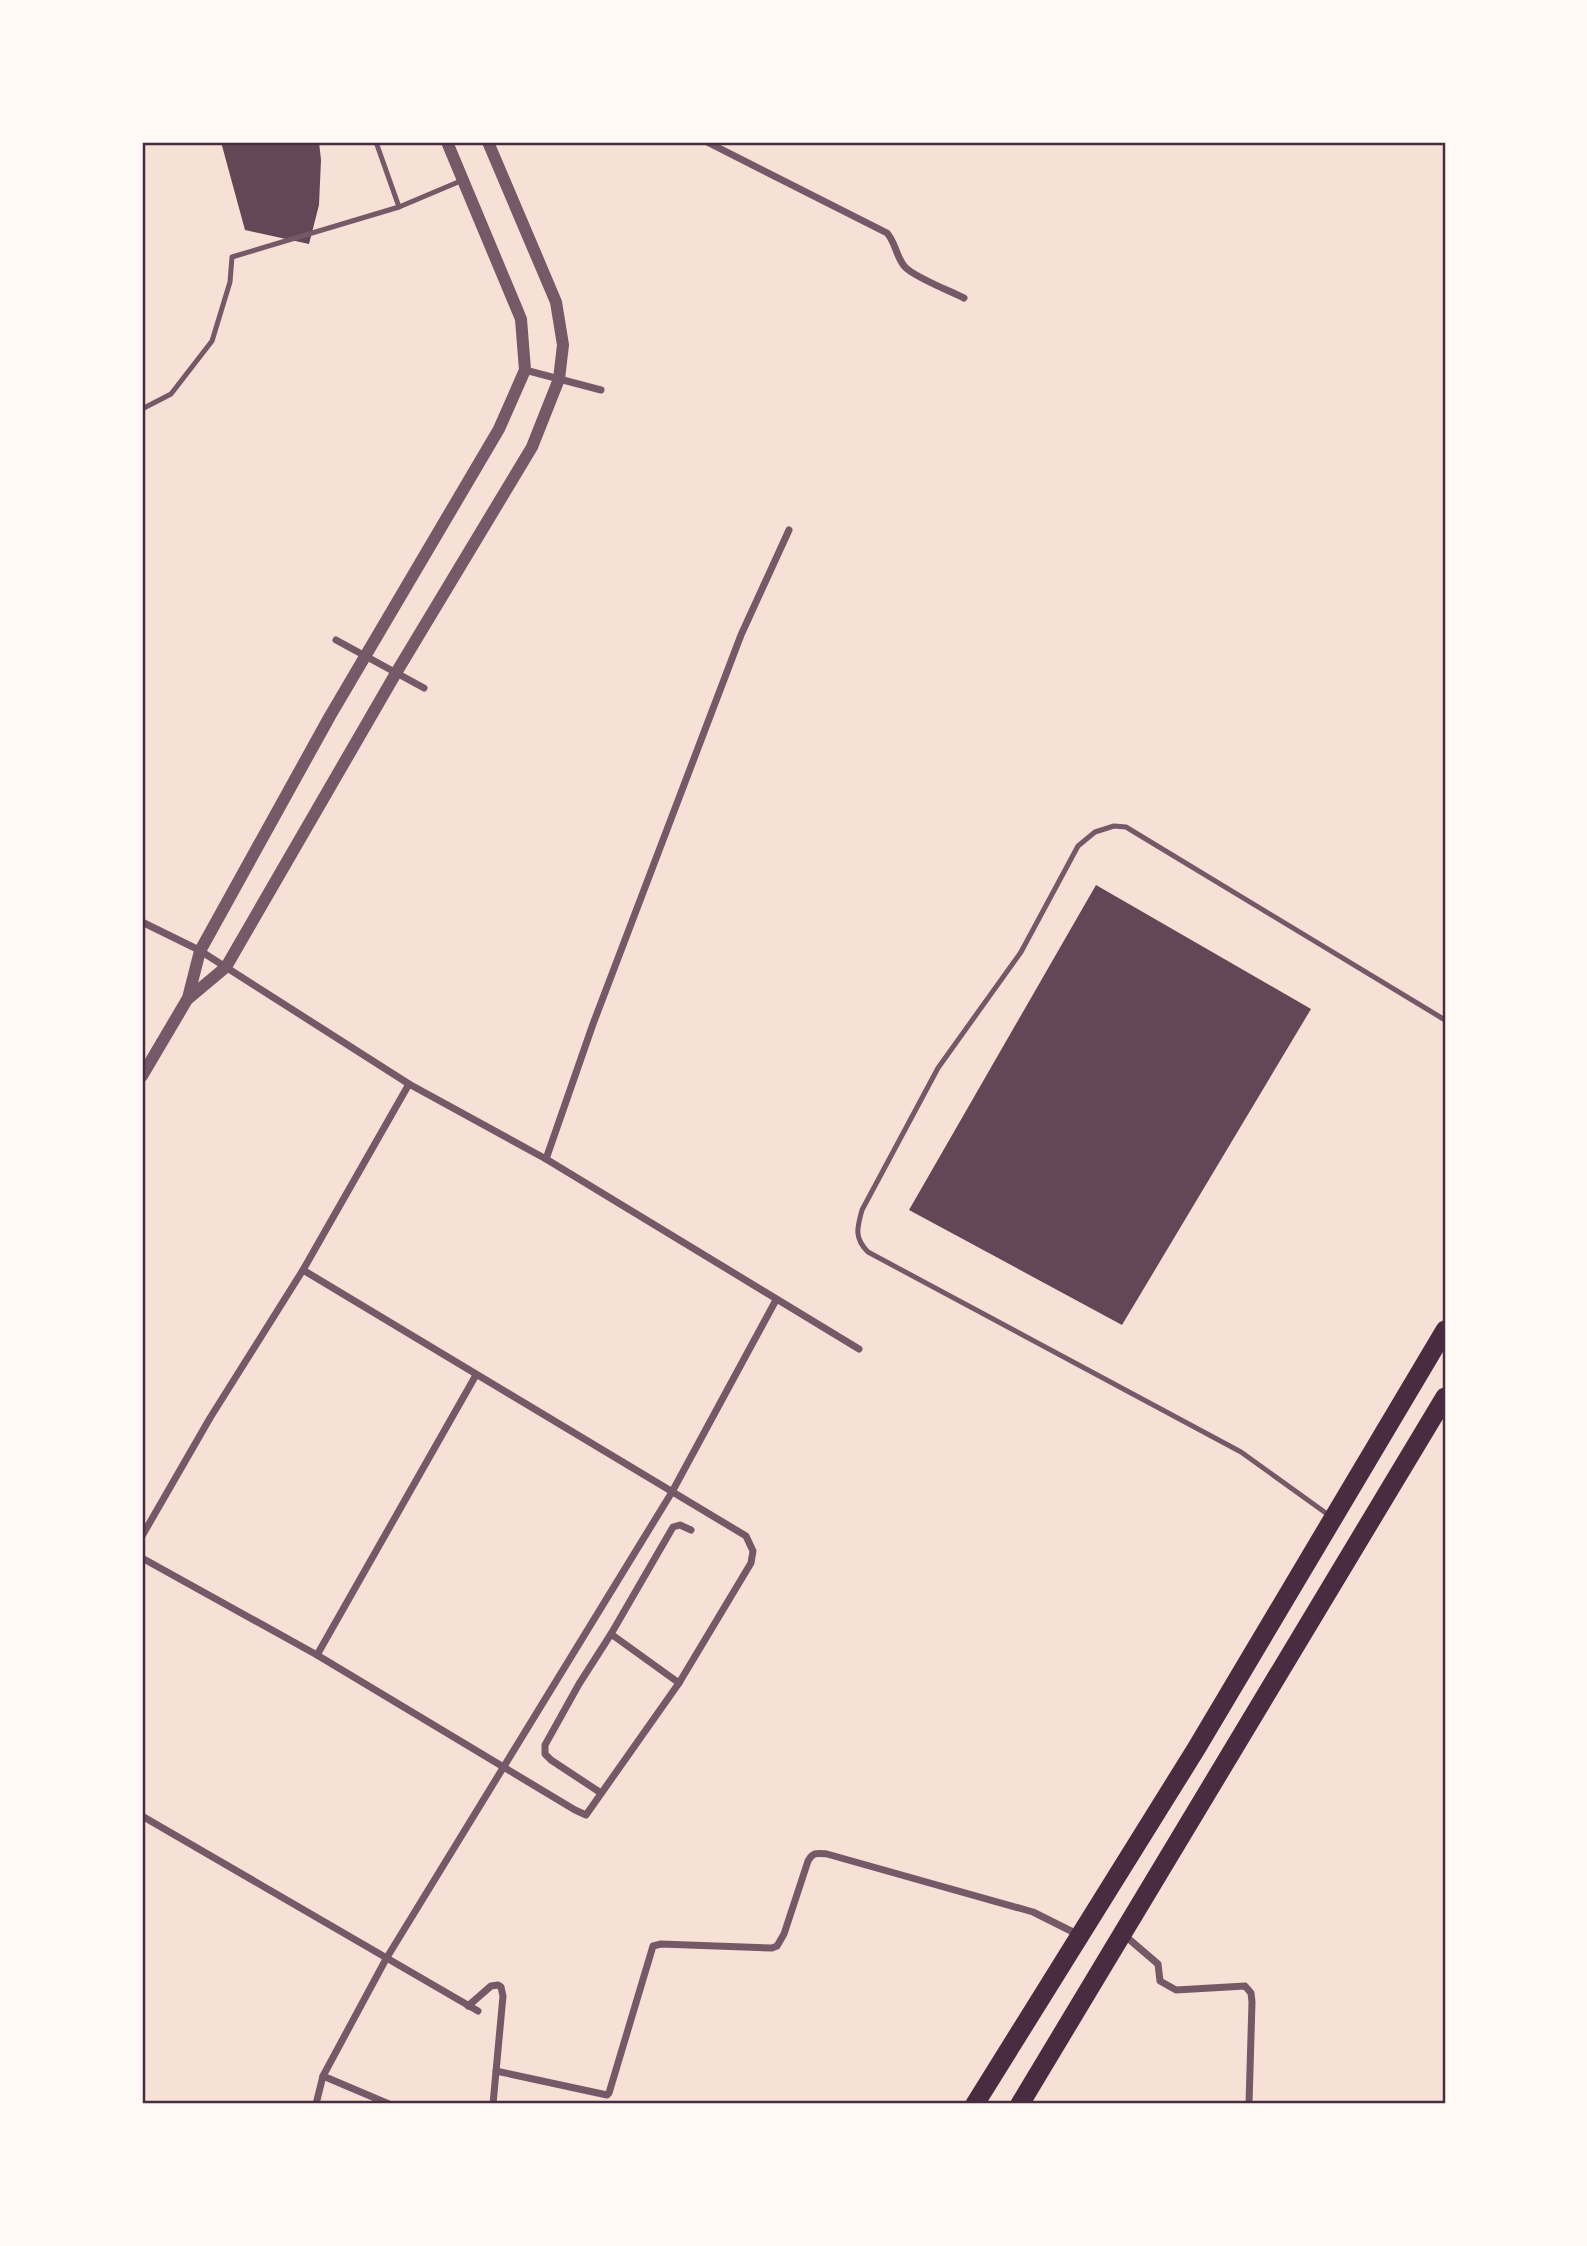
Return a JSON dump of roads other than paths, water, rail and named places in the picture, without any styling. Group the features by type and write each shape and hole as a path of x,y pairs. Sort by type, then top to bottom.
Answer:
{"highway":[{"path":"975,2104 1196,1749 1445,1331"},
{"path":"1020,2104 1445,1398"},
{"path":"1196,1749 1223,1765"}],"street":[{"path":"142,1076 188,998 200,951 365,656 499,429 525,370 521,318 447,142"},
{"path":"188,998 226,967 396,673 532,447 559,379 563,345 556,302 488,142"},
{"path":"707,142 887,233 906,269 964,298"},
{"path":"525,370 601,390"},
{"path":"546,1159 593,1024 741,635 789,530"},
{"path":"336,640 424,688"},
{"path":"142,922 200,951 408,1084 546,1159 859,1349"},
{"path":"142,1536 210,1418 303,1270 408,1084"},
{"path":"142,1558 317,1655 586,1815 679,1683 751,1563 753,1551 746,1536 303,1270"},
{"path":"316,2104 323,2076 386,1959 672,1492 776,1300"},
{"path":"317,1655 476,1376"},
{"path":"601,1793 551,1760 545,1754 545,1745 673,1527 680,1525 691,1530"},
{"path":"611,1634 679,1683"},
{"path":"142,1816 478,2011"},
{"path":"496,2071 607,2095 653,1946 778,1946 808,1861 811,1855 816,1853 1033,1912 1080,1936"},
{"path":"1122,1933 1158,1964 1160,1981 1167,1987 1176,1990 1245,1986 1251,1993 1249,2104"},
{"path":"468,2006 491,1986 501,1987 503,1996 493,2104"},
{"path":"323,2076 389,2104"}],"lane":[{"path":"376,142 400,207"},
{"path":"142,410 171,394 212,341 229,282 232,257 400,207 463,180"},
{"path":"1334,1518 1241,1452 868,1252 860,1245 856,1234 862,1210 938,1068 1021,952 1079,846 1095,832 1114,825 1126,827 1445,1020"}]}
